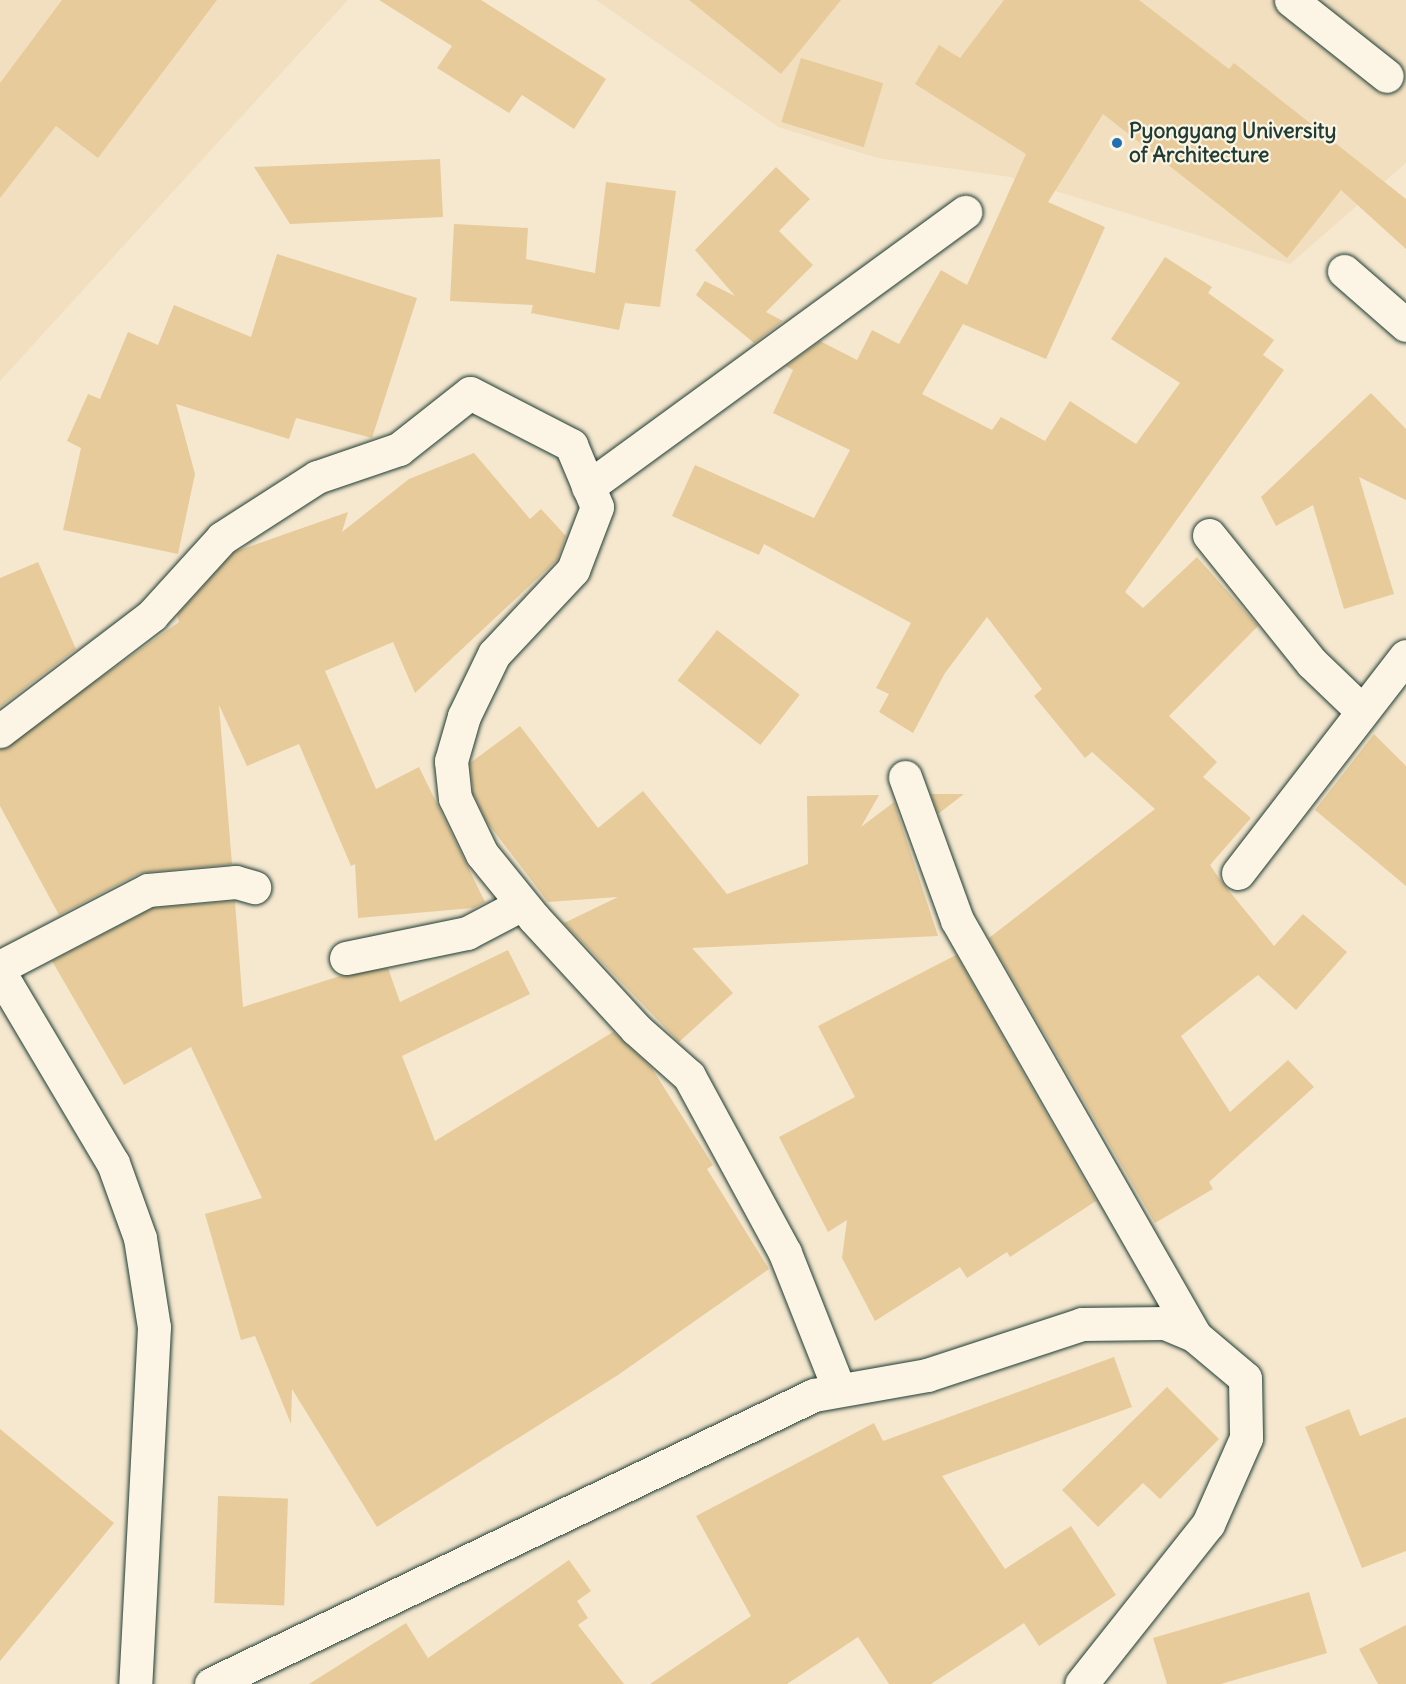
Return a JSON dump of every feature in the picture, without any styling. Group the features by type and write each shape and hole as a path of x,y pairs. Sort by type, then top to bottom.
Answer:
{"street":[{"path":"1291,0 1387,76"},
{"path":"588,487 965,212"},
{"path":"1344,271 1406,325"},
{"path":"0,730 152,615 222,537 317,477 399,449 470,393 571,446 597,507 573,570 494,654 464,716 451,761 455,798 482,854 522,904 636,1029 689,1076 785,1253 838,1387"},
{"path":"1209,535 1312,663 1362,711"},
{"path":"1238,873 1406,656"},
{"path":"905,777 957,920 1194,1336"},
{"path":"0,967 148,890 236,882 254,887"},
{"path":"346,958 467,933 522,904"},
{"path":"0,974 113,1163 140,1238 154,1327 135,1684"},
{"path":"211,1684 838,1387 927,1375 1082,1324 1165,1323 1194,1336 1245,1378 1246,1438 1208,1524 1094,1680"}],"shaded area":[{"path":"0,0 348,0 0,381"},
{"name":"Pyongyang University of Architecture","path":"596,0 1406,0 1406,163 1290,264 1010,177 877,158 778,127"}],"building":[{"path":"62,0 217,0 98,158 56,126 0,198 0,83"},
{"path":"379,0 481,0 606,79 574,129 522,95 509,113 437,68 452,46"},
{"path":"689,0 841,0 781,74"},
{"path":"1004,0 1139,0 1229,69 1234,63 1406,199 1406,249 1341,190 1287,258 1103,114 1048,202 1105,227 1046,359 963,324 922,394 992,430 1001,417 1045,441 1070,401 1136,444 1180,383 1111,339 1165,257 1212,287 1208,293 1274,340 1263,355 1284,370 1125,592 1143,608 1197,557 1258,626 1169,716 1217,762 1203,777 1251,818 1210,865 1221,881 1274,946 1303,914 1347,952 1296,1010 1258,975 1181,1036 1230,1112 1288,1060 1314,1087 1209,1182 1213,1189 1155,1223 989,938 1155,809 1092,752 1085,758 1034,696 1042,689 987,617 945,673 913,733 879,712 889,694 876,688 911,623 764,544 759,555 672,516 695,465 814,518 850,450 773,413 793,370 786,366 820,341 857,360 872,330 899,344 941,270 967,285 1026,154 915,84 939,45 960,58"},
{"path":"801,58 883,83 864,147 781,122"},
{"path":"440,159 443,217 290,224 254,167"},
{"path":"776,167 810,199 779,231 813,265 766,312 783,321 754,343 696,295 705,281 735,296 695,250"},
{"path":"606,182 676,191 660,307 625,303 619,330 531,313 533,305 450,301 454,224 528,228 526,259 595,273"},
{"path":"277,254 417,298 372,438 296,418 289,439 176,404 195,474 178,554 63,530 81,448 67,441 88,394 100,399 128,332 158,345 174,305 251,337"},
{"path":"1371,393 1406,429 1406,500 1359,477 1394,594 1344,609 1313,505 1276,526 1261,497"},
{"path":"474,453 530,519 541,509 566,536 557,560 415,693 393,642 325,671 376,789 419,767 485,902 473,908 358,918 355,864 351,866 299,744 247,766 219,705 232,864 140,873 59,915 0,806 0,749 179,622 177,615 234,552 348,512 342,532 409,479"},
{"path":"38,562 76,649 0,707 0,578"},
{"path":"717,630 800,695 760,745 678,680"},
{"path":"520,726 598,828 643,791 727,894 808,864 807,796 879,795 861,827 894,802 938,936 692,948 733,993 679,1042 564,923 618,897 548,902 487,822 473,793 470,763"},
{"path":"1374,734 1406,766 1406,886 1315,810"},
{"path":"931,794 964,794 938,814"},
{"path":"235,901 243,1007 340,976 388,968 400,1002 508,950 530,994 402,1056 435,1141 613,1032 651,1067 713,1165 707,1169 769,1269 618,1375 377,1527 292,1389 291,1424 255,1336 241,1340 205,1214 262,1198 191,1047 124,1085 52,961 153,908"},
{"path":"956,955 1096,1201 1010,1257 1007,1252 967,1278 960,1267 875,1321 842,1258 847,1220 828,1232 779,1137 855,1097 818,1026"},
{"path":"1114,1357 1132,1407 942,1476 1005,1569 1071,1526 1116,1595 1039,1646 1024,1623 931,1684 889,1684 858,1637 787,1684 650,1684 751,1616 696,1516 874,1423 883,1441"},
{"path":"1167,1387 1219,1439 1160,1499 1143,1483 1098,1527 1062,1490"},
{"path":"1349,1409 1360,1436 1406,1417 1406,1551 1362,1568 1305,1427"},
{"path":"0,1429 114,1523 0,1661"},
{"path":"218,1496 288,1498 284,1605 214,1603"},
{"path":"569,1560 591,1591 577,1601 588,1618 578,1625 624,1684 309,1684 406,1623 428,1658"},
{"path":"1309,1592 1327,1653 1221,1684 1167,1684 1153,1638"},
{"path":"1406,1625 1406,1684 1378,1684 1359,1649"}],"place":[{"name":"Pyongyang University of Architecture","path":"1117,143"}]}
